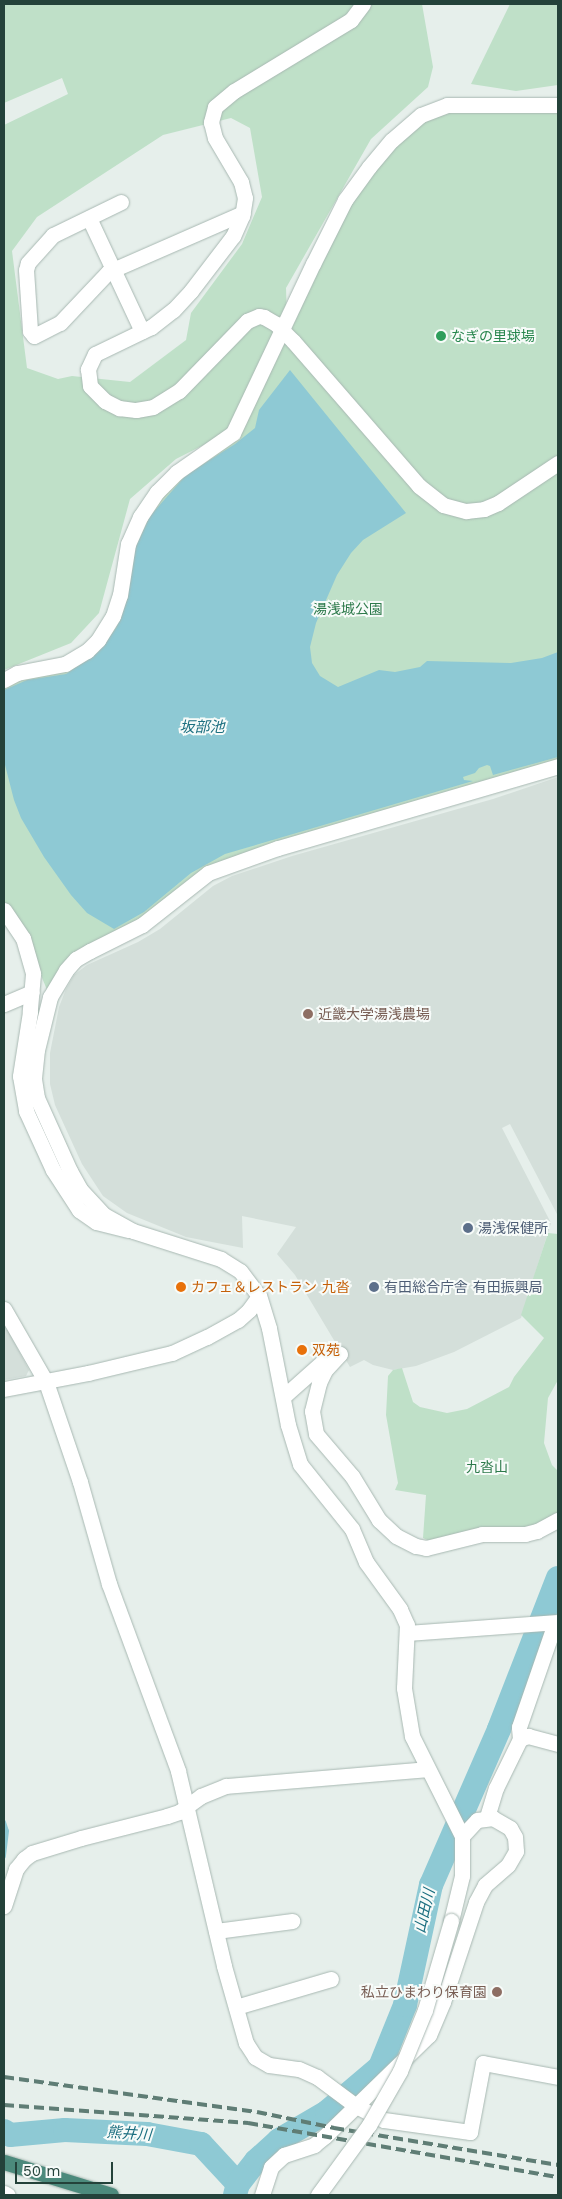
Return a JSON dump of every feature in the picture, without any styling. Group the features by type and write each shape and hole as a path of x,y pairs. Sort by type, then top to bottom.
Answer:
{"highway":[{"path":"4,2162 111,2195"}],"street":[{"path":"363,4 352,20 234,91 215,107 211,122 215,138 241,182 245,198 243,213 233,236 191,291 173,310 142,331 100,350 89,363 87,375 90,386 112,406 124,409 143,409 168,399 190,381 251,319 264,316 282,331 420,486 443,505 466,511 484,509 498,503 558,463"},
{"path":"4,680 17,673 65,664 87,651 98,640 113,616 120,595 128,544 140,517 157,492 177,472 233,433 312,264 346,200 369,167 409,125 430,110 447,105 558,105"},
{"path":"121,202 53,235 28,263 26,270 32,334 37,335 60,323 99,279 113,270 243,213"},
{"path":"89,218 142,331"},
{"path":"133,1231 104,1214 80,1188 70,1171 37,1098 34,1078 37,1050 50,997 66,970 76,959 142,925 196,880 224,866 558,766"},
{"path":"4,910 22,938 32,974 32,992 20,1076 26,1111 53,1170 79,1210 96,1222 133,1231 221,1259 248,1278 259,1296 269,1328 291,1440 300,1464 352,1529 366,1562 404,1616 407,1633 404,1688 412,1736 427,1769 444,1796 462,1836 462,1876 452,1920 425,2010 400,2071 369,2125 318,2195"},
{"path":"4,1004 32,992"},
{"path":"4,1389 46,1382 172,1353 238,1320 250,1310 259,1296"},
{"path":"4,1309 46,1382 80,1482 109,1584 178,1771 236,2007 246,2043 255,2057 269,2065 299,2069 317,2077 356,2106 384,2120 470,2132 483,2063 558,2077"},
{"path":"283,1397 328,1357 340,1354 325,1370 318,1383 312,1410 316,1434 352,1476 379,1520 396,1536 416,1546 426,1548 482,1534 525,1534 538,1531 558,1520"},
{"path":"407,1633 557,1622 519,1727 520,1739 496,1788 487,1817"},
{"path":"520,1739 528,1736 558,1744"},
{"path":"4,1906 16,1869 32,1853 81,1838 153,1821 188,1806 214,1790 238,1783 427,1769"},
{"path":"262,2195 271,2167 284,2155 314,2145 429,2035 443,2002 476,1902 490,1879 513,1859 517,1844 510,1828 500,1820 487,1817 470,1826 462,1836"},
{"path":"216,1931 292,1920"},
{"path":"236,2007 331,1979"},
{"path":"4,2193 8,2195"}],"shaded area":[{"name":"近畿大学湯浅農場","path":"558,777 558,1216 510,1124 502,1128 551,1223 521,1318 454,1352 416,1366 393,1370 373,1365 364,1360 350,1367 295,1275 277,1254 296,1227 242,1216 243,1248 186,1237 127,1213 103,1196 82,1164 55,1105 50,1084 50,1053 59,1007 74,975 87,965 138,942 160,929 213,886 232,876 292,856 493,799"},
{"path":"4,1323 29,1370 26,1376 4,1380"}],"green space":[{"name":"湯浅城公園","path":"4,4 422,4 433,67 428,87 371,139 286,288 287,319 345,200 430,110 558,105 558,766 240,860 90,951 50,997 40,973 4,910 4,680 43,670 98,640 148,505 235,429 176,459 130,499 99,613 71,643 4,670 4,125 68,94 62,78 4,103","holes":["231,118 250,128 262,197 242,244 191,313 186,340 130,382 72,376 58,379 27,368 12,251 37,217 163,135"]},
{"path":"510,4 558,4 558,85 516,91 471,84"},
{"name":"九沓山","path":"548,1233 558,1234 558,1380 548,1398 544,1443 552,1465 558,1471 558,1514 526,1530 474,1529 432,1542 423,1538 426,1495 395,1490 398,1483 386,1415 388,1376 393,1370 402,1368 413,1402 420,1407 447,1413 467,1409 509,1387 514,1377 544,1338 521,1315"}],"water":[{"name":"坂部池","path":"290,370 406,513 363,540 351,553 337,575 316,623 310,647 312,663 320,676 338,687 379,670 395,672 420,667 427,661 511,663 542,658 558,652 558,757 493,775 490,766 487,765 479,768 475,773 463,777 464,780 473,781 225,854 191,873 144,912 114,929 87,913 71,895 44,857 21,818 14,800 4,761 4,690 27,680 66,674 98,652 116,628 122,612 135,548 150,516 186,475 235,444 255,428 259,410"}],"waterway":[{"name":"山田川","path":"235,2195 238,2184 256,2161 279,2140 327,2112 380,2067 405,2005 431,1885 499,1729 558,1578"},
{"name":"熊井川","path":"4,1822 7,1831 4,1857"},
{"name":"熊井川","path":"4,2131 10,2135 65,2130 147,2134 201,2144 238,2184"}],"railway":[{"path":"4,2077 257,2112 334,2128 558,2165"},
{"path":"4,2105 248,2123 558,2177"}],"place":[{"name":"なぎの里球場","path":"441,336"},
{"name":"近畿大学湯浅農場","path":"308,1014"},
{"name":"湯浅保健所","path":"468,1228"},
{"name":"カフェ＆レストラン 九沓","path":"181,1287"},
{"name":"有田総合庁舎 有田振興局","path":"374,1287"},
{"name":"双苑","path":"302,1350"},
{"name":"私立ひまわり保育園","path":"497,1992"}]}
